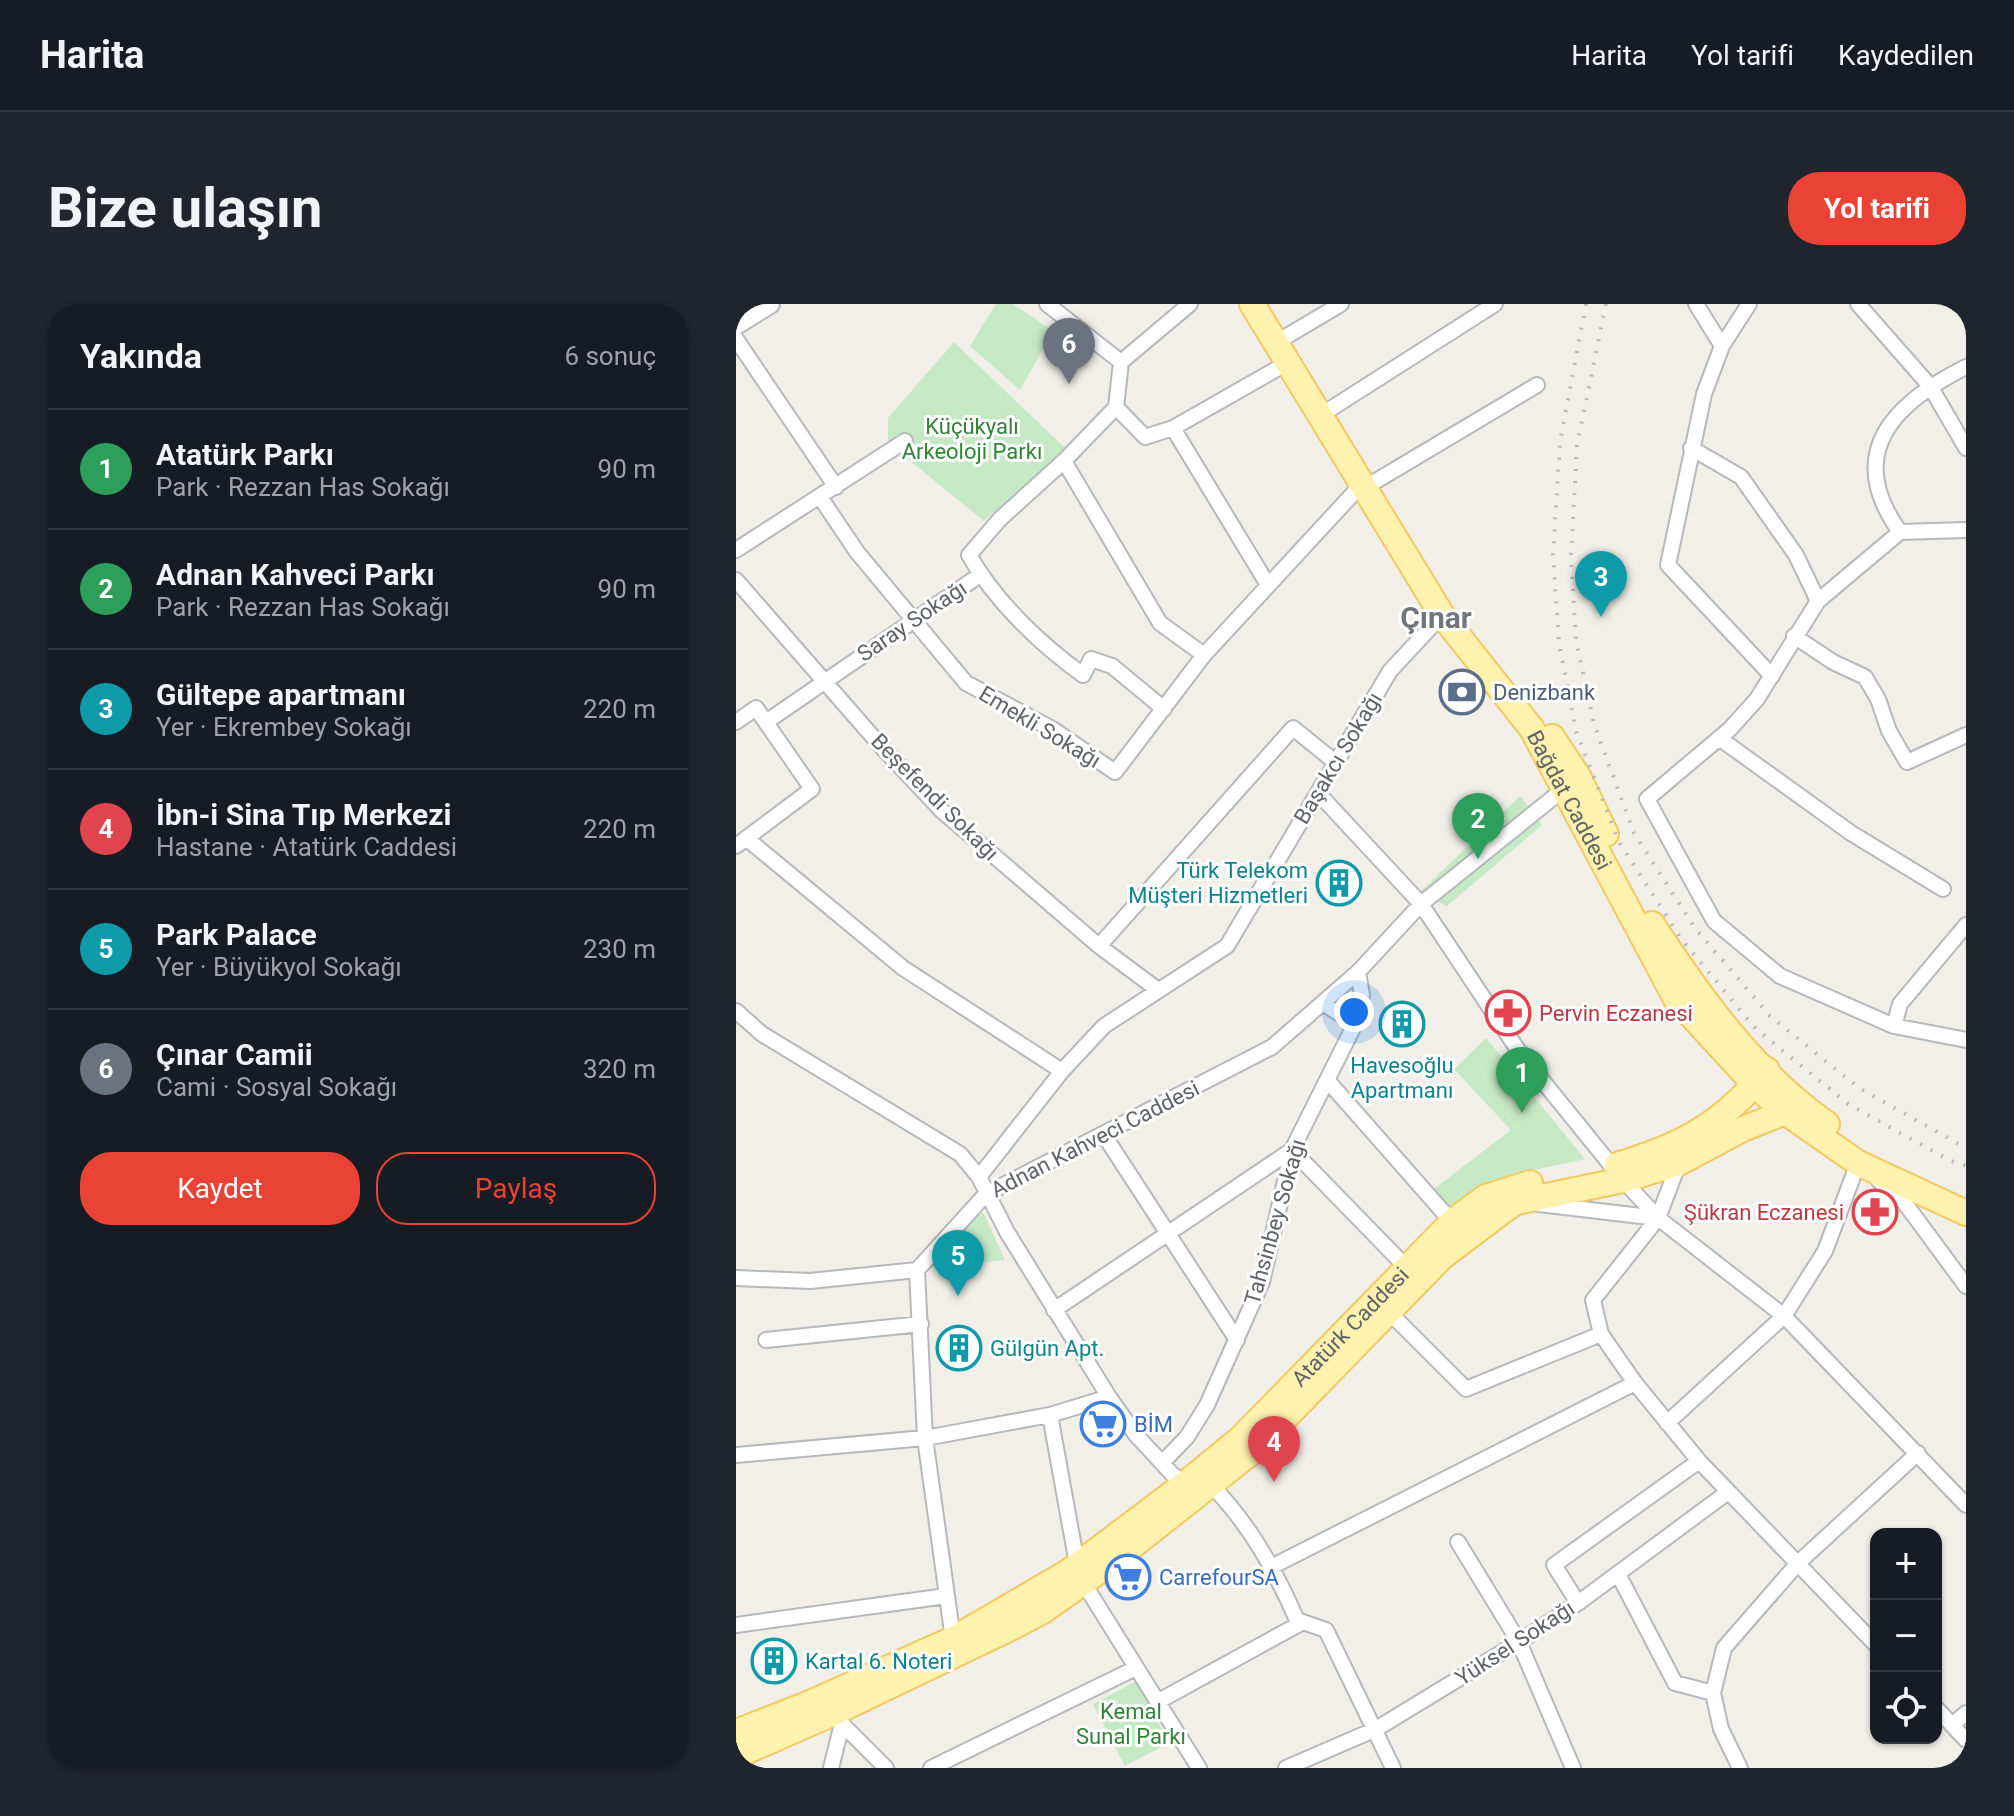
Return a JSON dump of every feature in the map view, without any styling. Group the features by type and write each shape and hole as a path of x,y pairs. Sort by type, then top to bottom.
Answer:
{"main road":[{"name":"Bağdat Caddesi","path":"1252,304 1369,483 1578,776 1647,918 1770,1089 1870,1154 1966,1200"},
{"name":"Bağdat Caddesi","path":"1268,304 1332,408 1369,483 1442,615 1532,729 1676,999 1770,1089 1858,1163 1966,1213"},
{"name":"Atatürk Caddesi","path":"1198,1484 1406,1267 1452,1222 1486,1197 1524,1184 1679,1163 1743,1129 1770,1089"},
{"name":"Atatürk Caddesi","path":"736,1756 839,1718 1043,1611 1080,1573 1198,1484 1253,1451 1442,1257 1490,1218 1517,1202 1618,1173 1705,1130 1738,1104 1770,1089"},
{"name":"Atatürk Caddesi","path":"736,1732 810,1703 953,1639 1068,1572 1080,1573"}],"street":[{"path":"736,325 770,304"},
{"path":"1047,304 1121,362"},
{"path":"1190,304 1121,362 1116,407 1145,437 1173,428 1289,362"},
{"path":"1287,336 1341,304"},
{"path":"1332,408 1495,304"},
{"path":"1696,304 1722,346"},
{"path":"1749,304 1722,346 1704,394 1668,565 1772,676"},
{"path":"1858,304 1930,386 1966,448"},
{"path":"736,339 836,487"},
{"path":"1900,532 1888,516 1876,488 1876,459 1883,435 1900,411 1930,386 1966,367"},
{"name":"Emekli Sokağı","path":"820,497 857,552 966,683 1054,730 1115,772 1204,655 1369,483 1537,385"},
{"name":"Saray Sokağı","path":"766,722 980,575 969,555 1000,519 1064,461 1116,407"},
{"path":"1173,428 1268,585"},
{"path":"736,550 905,441"},
{"path":"1691,448 1741,477 1796,555 1818,601"},
{"path":"1064,461 1160,623 1204,655"},
{"path":"1966,530 1900,532 1818,601 1757,699 1719,738 1647,799 1714,921 1780,976 1894,1026 1966,1040"},
{"path":"980,575 1059,658 1083,675 1091,659 1112,666 1164,709"},
{"name":"Beşefendi Sokağı","path":"736,580 942,811 1099,946 1158,990"},
{"name":"Başakcı Sokağı","path":"979,1177 1062,1071 1104,1026 1227,946 1390,671 1442,615"},
{"path":"1794,636 1833,662 1865,677 1878,699 1889,731 1907,762 1966,735"},
{"path":"736,722 756,708 812,789 741,842 903,968 1062,1071"},
{"path":"1099,946 1293,728 1335,762"},
{"path":"1719,738 1851,833 1943,889"},
{"name":"Adnan Kahveci Caddesi","path":"917,1270 986,1194 1272,1047 1358,972 1421,904 1565,788"},
{"path":"1318,793 1421,904 1520,1053 1658,1218 1784,1316 1966,1505"},
{"path":"1894,1026 1900,1004 1966,925"},
{"name":"Tahsinbey Sokağı","path":"1163,1462 1187,1437 1207,1405 1262,1282 1292,1150 1355,1024 1362,995 1358,972"},
{"path":"1323,1003 1355,1024"},
{"path":"736,1011 762,1034 960,1154 979,1177 1054,1310 1136,1435 1173,1475 1225,1499 1273,1566 1297,1620 1326,1630 1393,1768"},
{"path":"1327,1080 1452,1222"},
{"path":"1104,1135 1237,1340"},
{"path":"1054,1310 1292,1150 1406,1267"},
{"path":"1679,1163 1658,1218 1593,1300 1601,1334 1635,1383 1699,1461 1870,1639"},
{"path":"1667,1423 1784,1316 1825,1251 1858,1163 1904,1202 1966,1286"},
{"path":"1517,1202 1658,1218"},
{"path":"736,1278 810,1281 917,1270 925,1438 953,1639"},
{"path":"1388,1311 1466,1389 1601,1334"},
{"path":"766,1340 921,1324"},
{"path":"1273,1566 1635,1383"},
{"path":"736,1455 925,1438 1050,1415 1109,1397"},
{"path":"1050,1415 1080,1573 1199,1768"},
{"path":"1740,1768 1721,1729 1713,1693 1724,1648 1798,1563 1918,1453"},
{"path":"1578,1603 1554,1565 1699,1461"},
{"name":"Yüksel Sokağı","path":"1286,1768 1376,1729 1519,1642 1578,1603 1728,1492"},
{"path":"1458,1542 1519,1642 1573,1768"},
{"path":"1618,1574 1675,1683 1713,1693"},
{"path":"736,1625 946,1596"},
{"path":"1157,1702 1303,1622"},
{"path":"931,1768 1136,1668"},
{"path":"1952,1725 1966,1713"},
{"path":"1942,1714 1966,1740"},
{"path":"831,1768 839,1718"},
{"path":"839,1718 886,1768"}],"green space":[{"path":"996,304 1013,304 1053,331 1020,390 970,346"},
{"name":"Küçükyalı Arkeoloji Parkı","path":"954,342 1065,448 984,521 888,443 888,418"},
{"path":"1520,796 1542,825 1447,906 1419,893"},
{"path":"1486,1038 1585,1159 1511,1175 1484,1187 1449,1209 1430,1192 1511,1130 1454,1069"},
{"path":"983,1212 1005,1260 926,1268"},
{"name":"Kemal Sunal Parkı","path":"1137,1681 1169,1743 1125,1766 1093,1704"}],"railway":[{"path":"1586,304 1560,442 1553,555 1559,643 1576,731 1619,842 1682,940 1756,1029 1848,1104 1951,1161 1966,1166"},
{"path":"1606,304 1577,445 1571,557 1576,641 1594,724 1634,833 1695,928 1770,1016 1859,1088 1966,1148"}],"place":[{"name":"Çınar Camii","path":"1069,384"},
{"name":"Gültepe apartmanı","path":"1601,617"},
{"name":"Denizbank","path":"1462,692"},
{"name":"Adnan Kahveci Parkı","path":"1478,859"},
{"name":"Türk Telekom Müşteri Hizmetleri","path":"1339,883"},
{"name":"Pervin Eczanesi","path":"1508,1013"},
{"name":"Havesoğlu Apartmanı","path":"1402,1024"},
{"name":"Atatürk Parkı","path":"1522,1113"},
{"name":"Şükran Eczanesi","path":"1875,1212"},
{"name":"Park Palace","path":"958,1296"},
{"name":"Gülgün Apt.","path":"959,1348"},
{"name":"BİM","path":"1103,1424"},
{"name":"İbn-i Sina Tıp Merkezi","path":"1274,1482"},
{"name":"CarrefourSA","path":"1128,1577"},
{"name":"Kartal 6. Noteri","path":"774,1661"}],"district":[{"name":"Çınar","path":"1436,617"}]}
